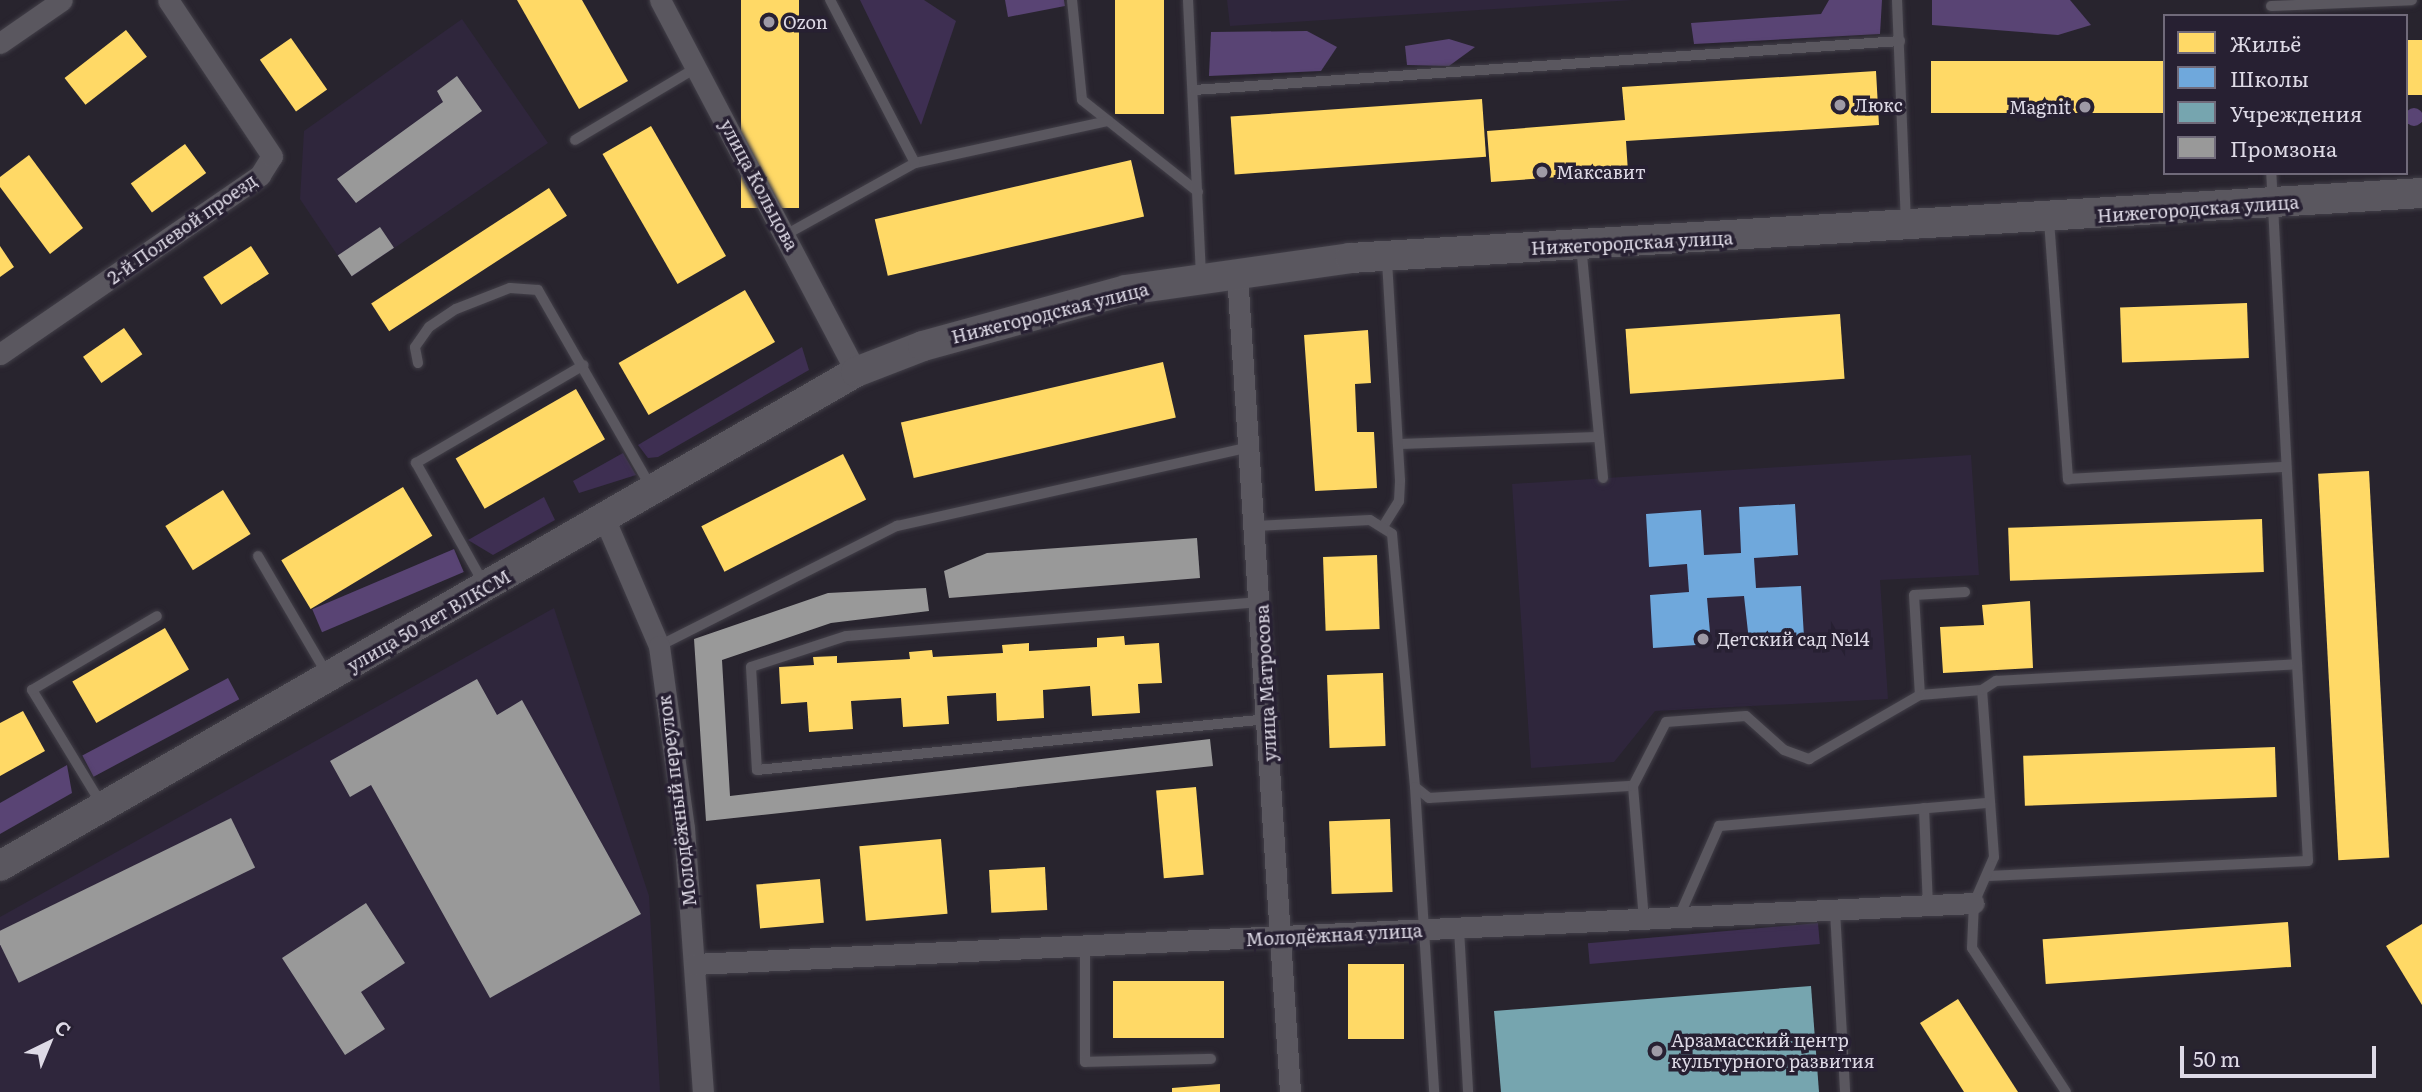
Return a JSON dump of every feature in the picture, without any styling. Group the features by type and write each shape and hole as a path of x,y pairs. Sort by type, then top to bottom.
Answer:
{"street":[{"path":"0,43 62,0"},
{"name":"2-й Полевой проезд","path":"0,354 260,175 272,156 168,0"},
{"name":"улица Кольцова","path":"660,0 787,234 856,372"},
{"name":"Нижегородская улица","path":"856,372 923,346 1126,290 1201,278 1387,256 1906,228 2422,193"},
{"name":"улица Матросова","path":"1237,274 1261,602 1290,1092"},
{"name":"улица 50 лет ВЛКСМ","path":"0,866 606,520 856,372"},
{"name":"Молодёжный переулок","path":"606,520 659,646 695,964 704,1092"},
{"name":"Молодёжная улица","path":"695,964 1974,903"}],"lane":[{"path":"830,0 915,163"},
{"path":"1072,0 1082,100 1199,192"},
{"path":"1188,0 1201,278"},
{"path":"1897,0 1906,228"},
{"path":"2271,7 2412,0"},
{"path":"1194,90 1900,41"},
{"path":"575,140 696,68"},
{"path":"787,234 915,163 1108,121"},
{"path":"1988,876 2308,862 2271,175"},
{"path":"2049,219 2068,479 2286,467"},
{"path":"1580,245 1603,478"},
{"path":"1384,525 1399,501 1387,256"},
{"path":"418,363 415,347 429,327 483,295 510,288 538,290 584,365 654,491"},
{"path":"486,589 416,463 584,365"},
{"path":"1398,444 1599,437"},
{"path":"659,646 897,526 1250,447"},
{"path":"1256,526 1384,525 1392,534 1426,930 1434,1092"},
{"path":"258,556 329,678"},
{"path":"1920,695 1914,595 1965,592"},
{"path":"1261,602 846,636 751,667 757,770 1268,719"},
{"path":"103,807 32,690 157,616"},
{"path":"1644,920 1633,786 1666,722 1746,716 1784,750 1809,759 1920,695 1982,690 1996,681 2297,664"},
{"path":"1982,690 1994,857 1974,903 1972,947 2066,1092"},
{"path":"1415,787 1429,798 1633,786"},
{"path":"1678,919 1719,826 1990,803"},
{"path":"1924,808 1928,907"},
{"path":"1835,911 1845,1092"},
{"path":"1458,929 1468,1092"},
{"path":"1085,946 1085,1062 1211,1059"}],"shaded area":[{"path":"860,0 924,0 956,21 921,125"},
{"path":"1005,0 1064,0 1065,6 1008,17"},
{"path":"1227,0 1633,0 1230,26"},
{"path":"1829,0 1882,0 1880,34 1694,44 1691,23 1821,14"},
{"path":"1932,0 2070,0 2091,25 2058,35 1932,25"},
{"path":"462,19 548,143 352,277 300,199 304,131"},
{"path":"1307,31 1337,47 1321,71 1209,76 1211,32"},
{"path":"1449,39 1475,47 1449,66 1407,65 1405,46"},
{"path":"2411,109 2417,109 2422,114 2422,120 2417,125 2408,123 2408,111"},
{"path":"802,347 809,370 658,457 648,458 638,445"},
{"path":"623,453 636,475 579,493 573,481"},
{"name":"Детский сад №14","path":"1971,455 1979,575 1880,580 1888,699 1655,711 1614,762 1531,768 1512,484"},
{"path":"544,497 555,520 493,555 468,540"},
{"path":"454,549 464,572 322,632 312,609"},
{"path":"554,608 649,896 660,1092 0,1092 0,917"},
{"path":"228,678 239,699 94,777 82,755"},
{"path":"67,765 72,793 0,834 0,803"},
{"path":"1818,923 1820,944 1590,964 1588,943"}],"building: Жильё":[{"path":"517,0 582,0 628,81 579,109"},
{"path":"741,0 799,0 799,208 741,208"},
{"path":"1115,0 1164,0 1164,114 1115,114"},
{"path":"126,30 147,57 85,105 65,78"},
{"path":"291,38 327,90 296,111 260,60"},
{"path":"2408,40 2422,40 2422,95 2408,95"},
{"path":"1931,61 2163,61 2163,113 1931,113"},
{"path":"1876,71 1879,125 1626,141 1628,172 1491,182 1487,131 1625,120 1622,87"},
{"path":"1482,99 1486,157 1235,174 1231,117"},
{"path":"651,126 726,256 678,284 603,154"},
{"path":"185,144 206,173 152,213 131,183"},
{"path":"29,155 83,228 50,254 0,187 0,177"},
{"path":"1131,160 1144,217 888,276 875,219"},
{"path":"549,188 567,216 389,331 371,303"},
{"path":"0,246 14,267 0,277"},
{"path":"251,246 269,274 221,305 203,277"},
{"path":"745,290 775,342 649,415 619,363"},
{"path":"2247,303 2249,358 2122,362 2120,307"},
{"path":"1840,314 1845,379 1630,394 1626,329"},
{"path":"124,328 142,354 101,383 83,357"},
{"path":"1368,330 1371,383 1355,384 1357,432 1374,432 1377,488 1315,491 1304,335"},
{"path":"1163,362 1176,418 914,478 901,423"},
{"path":"576,389 605,439 485,509 456,458"},
{"path":"843,454 866,499 724,572 701,526"},
{"path":"2369,471 2389,857 2338,860 2318,474"},
{"path":"403,487 432,536 311,609 281,560"},
{"path":"223,490 251,534 193,570 165,526"},
{"path":"2262,519 2264,572 2010,581 2008,528"},
{"path":"1377,555 1380,629 1326,631 1323,557"},
{"path":"2030,601 2033,668 1943,673 1940,627 1984,625 1982,605"},
{"path":"165,628 189,670 96,723 72,682"},
{"path":"1124,636 1125,645 1159,643 1162,683 1138,684 1140,713 1092,716 1090,686 1043,690 1044,718 997,721 996,693 947,696 949,724 903,727 901,698 851,701 853,729 809,732 807,702 781,704 779,667 814,665 813,657 837,656 837,663 910,659 909,652 932,650 933,657 1003,653 1002,645 1029,643 1029,651 1097,647 1097,638"},
{"path":"1383,673 1386,746 1330,748 1327,675"},
{"path":"23,711 45,751 0,776 0,723"},
{"path":"2275,747 2277,797 2025,806 2023,756"},
{"path":"1196,787 1204,875 1164,878 1156,790"},
{"path":"1390,819 1393,892 1332,894 1329,821"},
{"path":"941,839 948,914 866,921 859,846"},
{"path":"1045,867 1047,910 991,913 989,870"},
{"path":"820,879 824,923 760,928 756,885"},
{"path":"2288,922 2291,967 2046,984 2043,939"},
{"path":"2422,924 2422,1005 2386,946"},
{"path":"1348,964 1404,964 1404,1039 1348,1039"},
{"path":"1113,981 1224,981 1224,1038 1113,1038"},
{"path":"1958,999 2018,1092 1964,1092 1920,1023"},
{"path":"1220,1084 1220,1092 1172,1092 1172,1088"}],"building: Школы":[{"path":"1795,504 1798,555 1754,558 1756,588 1801,586 1804,637 1749,641 1744,596 1707,598 1711,644 1653,648 1650,595 1689,592 1687,564 1649,567 1646,514 1701,510 1704,555 1741,553 1739,507"}],"building: Учреждения":[{"name":"Арзамасский центр культурного развития","path":"1811,986 1819,1092 1501,1092 1494,1011"}],"building: Промзона":[{"path":"457,76 482,111 356,203 337,179 443,102 437,91"},
{"path":"380,227 394,248 352,276 338,256"},
{"path":"1197,538 1200,578 949,598 944,571 987,553"},
{"path":"926,588 929,611 831,623 722,660 730,796 1210,739 1213,766 706,821 694,639 828,593"},
{"path":"477,679 497,715 522,700 641,914 490,998 371,785 350,797 330,761"},
{"path":"231,818 255,867 19,983 0,944 0,931"},
{"path":"366,903 405,963 361,992 385,1029 345,1055 282,958"}],"place":[{"name":"Ozon","path":"769,22"},
{"name":"Люкс","path":"1840,105"},
{"name":"Magnit","path":"2085,107"},
{"name":"Максавит","path":"1542,172"},
{"name":"Детский сад №14","path":"1703,639"},
{"name":"Арзамасский центр культурного развития","path":"1657,1051"}]}
